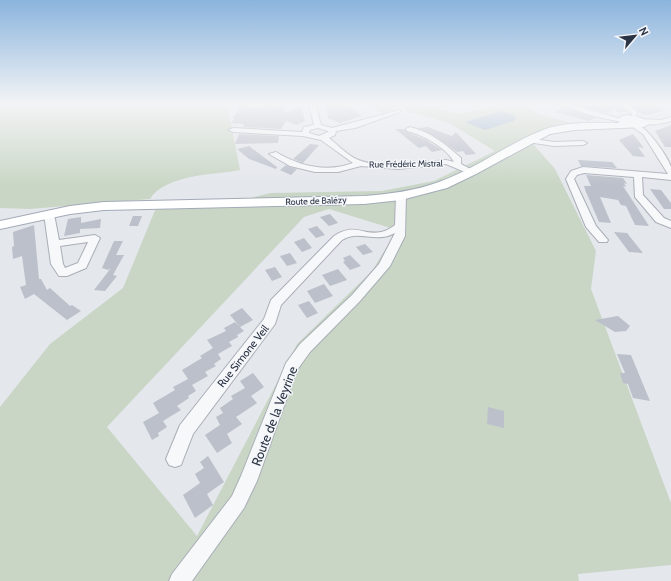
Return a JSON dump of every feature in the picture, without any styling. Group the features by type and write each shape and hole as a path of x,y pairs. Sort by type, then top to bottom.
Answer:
{"main road":[{"name":"Route de Balézy","path":"0,225 49,214 104,206 364,200 401,196 443,185 472,172 530,140 553,130"}],"street":[{"path":"235,130 305,134 323,138 329,136 332,133 332,130"},
{"path":"305,134 307,130"},
{"path":"418,130 434,139 458,160 457,165"},
{"path":"643,130 646,133 671,173"},
{"name":"Rue Frédéric Mistral","path":"323,138 359,164 378,166 446,162 472,172"},
{"path":"530,140 554,144 583,143"},
{"path":"272,154 306,168 336,171 359,164"},
{"path":"603,240 591,227 570,179 574,173 583,170 671,178"},
{"path":"638,174 638,195 660,220 671,225"},
{"name":"Route de la Veyrine","path":"179,581 238,502 248,481 291,368 305,348 356,298 384,266 400,236 401,196"},
{"path":"49,214 54,244"},
{"name":"Rue Simone Veil","path":"175,459 186,430 270,321 275,303 322,254 345,232 358,230 382,235 400,227"}],"green space":[{"path":"0,130 232,130 240,170 178,180 157,191 150,199 30,209 0,208"},
{"path":"461,130 543,130 527,137 555,169 596,251 591,289 671,503 671,565 578,574 579,581 0,581 0,407 50,344 123,288 156,208 206,208 271,193 382,191 434,181 495,151","holes":["329,209 397,230 372,271 297,344 197,536 107,427 304,217"]}],"building":[{"path":"396,130 406,130 442,150 432,152 426,146 419,148"},
{"path":"422,130 436,130 452,136 456,132 476,154 466,155 463,151 457,152 438,138"},
{"path":"671,130 671,147 665,147 655,131"},
{"path":"239,134 279,136 278,143 235,144"},
{"path":"633,134 644,148 638,147 645,157 633,156 619,140"},
{"path":"310,144 319,145 303,163 293,159"},
{"path":"249,146 277,167 276,169 249,159 237,149"},
{"path":"578,160 612,162 617,168 581,166"},
{"path":"286,165 297,169 291,175 280,170"},
{"path":"586,175 623,178 627,184 624,183 626,187 623,186 649,226 635,225 626,206 621,205 618,200 600,197 611,223 599,222 584,186 591,186"},
{"path":"650,189 661,190 671,203 671,209 664,209"},
{"path":"330,214 338,223 329,226 320,217"},
{"path":"133,216 142,216 138,226 129,226"},
{"path":"81,217 81,223 101,219 100,228 80,229 80,233 64,236 68,219"},
{"path":"34,225 39,279 41,279 47,290 50,288 70,306 72,305 81,311 67,320 34,294 25,299 20,287 26,285 22,256 13,259 13,232"},
{"path":"317,226 325,235 316,238 308,229"},
{"path":"614,232 627,233 643,253 629,252"},
{"path":"304,238 312,248 302,252 294,242"},
{"path":"114,241 123,241 116,255 124,255 113,275 117,276 105,291 94,290 111,268 108,270 102,268"},
{"path":"365,244 373,252 363,255 356,247"},
{"path":"290,253 297,263 287,266 280,256"},
{"path":"350,255 361,266 350,270 343,262 345,261 343,258"},
{"path":"275,267 282,277 272,281 265,270"},
{"path":"338,269 347,280 330,286 322,275"},
{"path":"324,284 333,296 315,303 307,291"},
{"path":"309,301 318,313 307,318 298,305"},
{"path":"242,308 253,320 240,327 230,315"},
{"path":"618,316 630,326 626,331 615,332 595,320"},
{"path":"235,322 244,331 237,335 238,337 229,342 232,346 218,354 221,359 214,364 216,366 205,372 208,376 192,385 196,391 177,406 181,410 163,421 167,427 158,433 159,436 152,440 143,422 159,413 153,403 175,390 173,387 188,379 182,370 202,358 200,356 213,348 207,340 226,331 224,328"},
{"path":"617,354 631,355 650,401 633,398 628,384 623,383 620,373 625,373"},
{"path":"253,373 264,387 251,396 257,403 236,417 242,424 227,434 232,443 217,453 205,435 220,425 216,417 223,413 220,408 233,399 231,396 245,388 240,381"},
{"path":"488,407 504,411 504,428 487,424"},
{"path":"208,456 224,482 207,494 213,505 195,518 183,495 200,483 195,474 204,468 200,462"}]}
